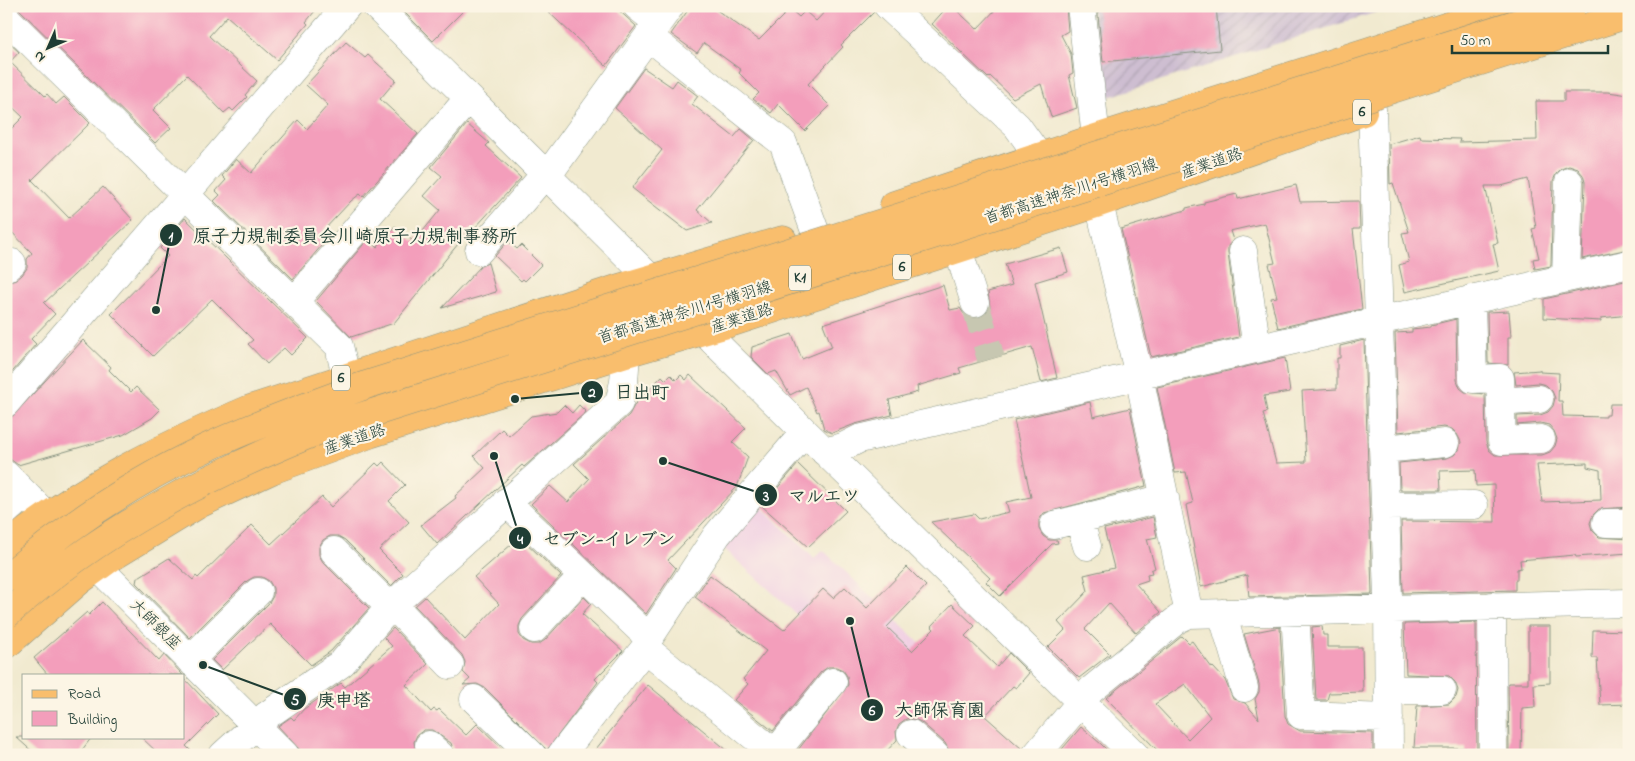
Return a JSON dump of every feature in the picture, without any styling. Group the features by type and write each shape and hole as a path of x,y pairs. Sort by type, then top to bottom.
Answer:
{"main road":[{"name":"6","path":"6,547 47,516 137,461 191,434 250,409 346,376 652,279 815,231 1096,138 1511,6"},
{"name":"首都高速神奈川1号横羽線","path":"6,578 80,522 146,479 205,448 306,406 366,385 1572,6"},
{"name":"首都高速神奈川1号横羽線","path":"6,615 67,565 162,504 220,472 325,428 1629,14"},
{"name":"産業道路","path":"6,645 97,567 148,533 199,504 272,470 370,434 626,353 705,331 1099,203 1372,109 1629,28"}],"street":[{"path":"6,403 188,194 347,6"},
{"path":"376,6 468,100 705,331 825,452 1014,626 1082,703 1135,755"},
{"path":"888,6 1017,126 1040,158"},
{"path":"1081,6 1096,138 1099,203 1139,376 1190,614"},
{"path":"6,18 188,194 339,346 346,376"},
{"path":"479,251 546,175 653,18 783,143 815,231"},
{"path":"294,302 468,100"},
{"path":"1372,109 1388,609 1389,755"},
{"path":"1566,277 1569,182"},
{"path":"958,249 975,304"},
{"path":"1243,251 1257,349"},
{"path":"825,452 843,447 858,439 1629,264"},
{"path":"1472,299 1473,379 1500,378 1502,441 1541,439"},
{"path":"223,755 256,725 342,663 391,606 619,403 624,382 626,353"},
{"path":"1501,402 1538,399"},
{"path":"561,755 647,643 717,535 805,432"},
{"path":"1383,449 1445,444"},
{"name":"大師銀座","path":"6,475 16,503 47,516 285,755"},
{"path":"1087,546 1066,522 1165,498"},
{"path":"506,502 583,575 647,643 705,689 776,754 833,682"},
{"path":"1385,506 1474,505"},
{"path":"334,552 450,665"},
{"path":"534,629 583,575"},
{"path":"190,660 258,592"},
{"path":"1036,755 1082,703 1091,690 1178,619 1190,614 1629,602"},
{"path":"1492,606 1493,755"},
{"path":"1295,612 1301,715 1389,718"},
{"path":"1222,613 1244,688"},
{"path":"1389,690 1442,690"},
{"path":"474,699 532,755"},
{"path":"911,734 935,755"}],"shaded area":[{"path":"1092,6 1396,6 1102,99"},
{"path":"755,501 814,558 823,550 961,683 921,728 718,543"}],"building":[{"path":"16,6 319,6 306,22 308,24 277,60 227,16 209,36 257,81 245,95 247,97 233,111 230,108 224,113 187,75 153,110 171,128 155,143"},
{"path":"398,6 468,6 433,41"},
{"path":"542,6 614,6 636,26 606,66"},
{"path":"691,6 711,6 759,40 790,9 799,17 805,11 816,21 830,6 873,6 874,12 841,45 843,47 808,84 830,106 805,131 778,104 771,113 753,99 759,93 739,73 741,70 704,43 697,53 671,34"},
{"path":"948,6 952,6 977,29 999,6 1066,6 1068,31 1061,35 1071,54 1073,73 1069,75 1077,108 1051,117 1041,84 1013,98 990,76 988,78 932,24"},
{"path":"1097,6 1216,6 1220,50 1103,62"},
{"path":"6,40 19,52 10,62 45,96 47,94 56,104 64,97 90,123 32,180 69,218 103,187 133,220 44,303 55,314 31,339 36,344 8,377 6,283 16,280 22,275 27,268 27,259 32,253 6,226 6,134 23,117 6,101"},
{"path":"346,42 365,58 368,55 396,80 380,99 418,134 363,197 360,194 351,201 322,232 328,238 293,279 214,201 220,195 216,191 226,180 222,176 236,159 251,173 298,120 307,129 328,105 306,85"},
{"path":"644,68 672,87 677,80 698,96 692,104 734,137 741,129 754,140 697,210 712,223 687,231 632,188 662,150 615,108"},
{"path":"1564,92 1608,92 1629,95 1629,249 1582,259 1585,182 1583,175 1578,169 1569,166 1561,169 1553,181 1551,266 1535,269 1533,259 1539,258 1532,229 1536,228 1528,179 1501,186 1485,186 1498,243 1493,244 1499,271 1405,292 1399,265 1409,262 1402,233 1409,232 1393,183 1390,184 1389,144 1420,135 1421,138 1460,139 1459,142 1537,140 1536,101 1564,101"},
{"path":"467,124 489,143 486,146 521,178 473,230 471,228 394,323 351,337 316,301 368,239 377,247 395,226 414,242 440,210 424,196 442,176 431,167"},
{"path":"1296,185 1300,202 1359,201 1360,229 1353,229 1362,309 1278,328 1271,298 1277,297 1269,264 1275,263 1265,223 1230,231 1233,240 1228,246 1228,253 1239,337 1151,357 1121,229 1186,210 1186,208 1204,204 1204,202 1237,194 1238,199"},
{"path":"185,218 308,338 291,355 284,348 267,364 248,344 253,340 212,299 153,356 111,314 168,256 160,248"},
{"path":"508,241 517,249 521,245 541,265 525,281 523,279 521,281 495,256"},
{"path":"1061,248 1068,272 1035,282 1057,378 1041,382 1032,347 959,368 961,373 917,386 918,392 889,400 892,415 855,424 832,433 824,429 819,411 817,412 806,387 790,395 776,371 768,374 751,357 752,347 792,334 802,359 832,347 823,324 943,285 950,310 960,308 964,314 971,318 980,318 987,313 990,307 988,292 1012,285 1005,264"},
{"path":"488,263 496,292 442,308 481,266"},
{"path":"1629,280 1629,315 1601,318 1601,321 1544,318 1544,299"},
{"path":"1509,311 1511,337 1508,337 1508,365 1488,363 1487,312"},
{"path":"1456,319 1457,380 1460,388 1465,392 1485,394 1486,442 1489,450 1495,455 1542,455 1550,452 1555,446 1557,439 1549,425 1540,423 1517,425 1517,416 1540,415 1548,412 1553,406 1555,398 1552,391 1546,385 1538,383 1516,385 1514,372 1540,370 1540,372 1559,373 1558,401 1562,401 1563,416 1606,417 1606,415 1609,415 1610,404 1629,404 1629,507 1599,509 1593,515 1590,523 1592,530 1599,537 1629,539 1629,553 1520,560 1521,568 1517,569 1515,590 1403,593 1401,521 1495,522 1494,485 1476,486 1475,470 1440,471 1441,490 1400,490 1399,463 1447,458 1459,450 1461,442 1452,429 1444,427 1398,432 1395,333 1412,332 1412,329 1431,327 1431,325","holes":["1587,463 1587,467 1600,470 1601,500 1542,502 1537,465"]},
{"path":"83,340 111,367 109,370 131,392 136,387 160,410 152,418 123,435 18,465 6,456 6,423"},
{"path":"1364,340 1372,594 1249,597 1247,575 1201,587 1186,505 1193,503 1186,472 1175,473 1157,387 1285,358 1290,392 1264,396 1267,412 1263,413 1276,463 1306,462 1302,391 1337,389 1337,358 1340,358 1340,346"},
{"path":"671,375 676,380 681,375 686,380 690,375 746,428 732,442 748,457 737,487 668,560 676,568 646,614 531,504 550,486 568,502 589,479 574,464 629,415 635,404 662,376 666,380"},
{"path":"1090,402 1093,417 1130,408 1146,486 1044,513 1039,520 1039,529 1043,536 1049,540 1057,540 1058,543 1052,544 1000,596 986,582 990,578 931,522 974,514 979,519 1009,512 1006,502 1031,497 1014,420"},
{"path":"564,405 572,413 579,405 586,412 524,467 522,465 437,544 421,525 456,498 455,496 485,468 474,456 502,429 509,436 531,416 557,412"},
{"path":"383,462 405,485 389,501 409,522 379,550 403,574 391,586 345,540 338,536 330,536 323,540 319,547 319,555 323,562 369,608 331,651 311,665 270,624 222,670 212,660 269,603 273,596 273,588 269,581 262,577 254,577 247,581 190,638 136,583 137,578 169,558 193,580 196,576 198,578 252,525 271,544 322,497 331,507 376,463 379,466"},
{"path":"798,464 846,511 808,547 762,506"},
{"path":"1153,517 1157,537 1147,539 1155,568 1151,570 1152,573 1147,574 1148,580 1136,584 1161,612 1136,633 1109,603 1085,629 1110,654 1079,678 1048,647 1065,630 1058,622 1088,591 1084,575 1114,568 1104,529"},
{"path":"520,537 561,576 522,619 519,626 519,634 523,640 531,644 539,644 545,640 584,597 591,604 582,614 623,651 595,679 598,682 547,750 485,688 477,684 463,685 470,679 463,672 465,662 462,655 415,606 425,597 465,640 499,604 474,577"},
{"path":"907,567 926,586 887,627 912,651 934,629 931,626 952,604 975,626 965,636 997,667 1009,653 1029,673 1016,688 1013,686 985,716 1022,749 1021,755 951,755 945,743 921,722 914,719 906,719 899,724 896,731 897,740 883,755 804,755 798,750 848,685 847,676 843,670 836,667 828,667 821,672 773,731 734,700 748,684 743,679 766,651 695,597 710,575 784,630 823,589 833,598 845,587 867,608"},
{"path":"102,602 159,661 164,655 182,674 47,674 34,658 87,612 89,615"},
{"path":"1476,622 1477,754 1466,754 1466,748 1414,748 1417,706 1449,704 1456,697 1458,690 1455,682 1449,676 1406,674 1404,624"},
{"path":"1322,626 1323,635 1327,635 1327,647 1362,647 1363,692 1329,693 1327,700 1316,700 1312,627"},
{"path":"1528,626 1550,626 1550,683 1534,684 1535,707 1522,708 1521,753 1509,753 1508,683 1528,683"},
{"path":"1280,627 1285,716 1288,724 1300,731 1373,733 1373,751 1263,755 1162,755 1106,698 1182,636 1189,643 1192,641 1212,668 1225,680 1233,699 1245,703 1259,719 1255,699 1259,692 1259,684 1244,634","holes":["1185,684 1210,717 1188,739 1155,704"]},
{"path":"393,628 428,664 406,685 431,712 434,709 437,711 439,709 466,735 477,724 509,755 455,755 451,743 432,730 424,730 417,735 414,742 417,755 305,755 278,726 291,717 294,720 304,709 341,683 345,687 392,646 384,638"},
{"path":"1593,630 1629,631 1629,704 1600,705 1597,658 1592,658"},
{"path":"185,679 218,714 186,746 195,755 160,755 142,738 185,738"},
{"path":"648,685 733,755 591,755"},
{"path":"1081,727 1101,744 1112,755 1057,755"},
{"path":"16,737 91,738 78,755 36,755"}],"tunnel":[{"path":"975,303 991,359"}],"place":[{"name":"原子力規制委員会川崎原子力規制事務所","path":"156,310"},
{"name":"日出町","path":"515,399"},
{"name":"セブン-イレブン","path":"494,456"},
{"name":"マルエツ","path":"663,461"},
{"name":"大師保育園","path":"850,621"},
{"name":"庚申塔","path":"203,665"}]}
